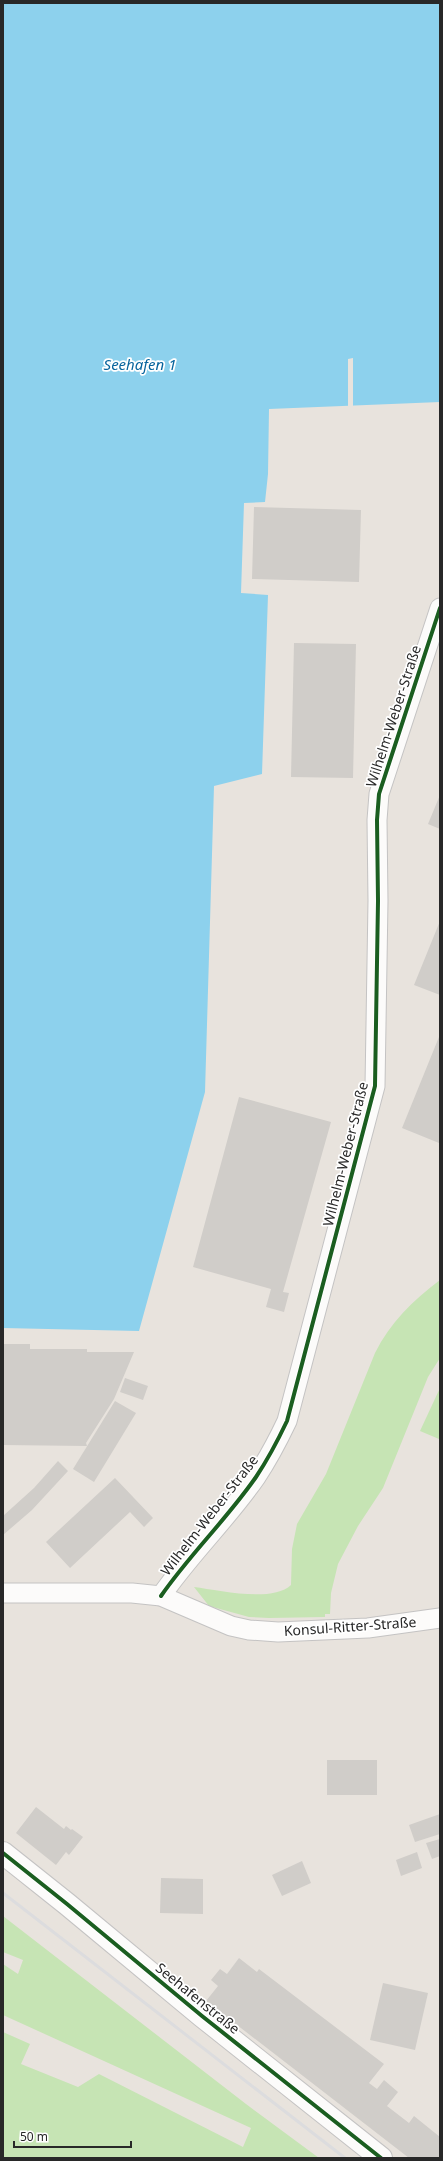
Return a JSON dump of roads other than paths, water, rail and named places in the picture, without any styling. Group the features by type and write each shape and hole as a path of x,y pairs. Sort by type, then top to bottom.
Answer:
{"main road":[{"name":"Seehafenstraße","path":"3,1853 68,1904 202,2016 381,2158"}],"street":[{"name":"Wilhelm-Weber-Straße","path":"161,1596 179,1570 255,1478 270,1456 287,1421 375,1086 378,908 377,820 379,794 440,608"},
{"name":"Konsul-Ritter-Straße","path":"3,1593 132,1593 161,1596 185,1605 210,1618 249,1630 278,1632 368,1628 440,1618"}],"water":[{"name":"Seehafen 1","path":"3,3 440,3 440,402 269,409 268,474 265,502 244,503 241,593 268,595 262,774 214,786 205,1092 139,1331 3,1328"}],"railway":[{"path":"3,1893 345,2158"}]}
